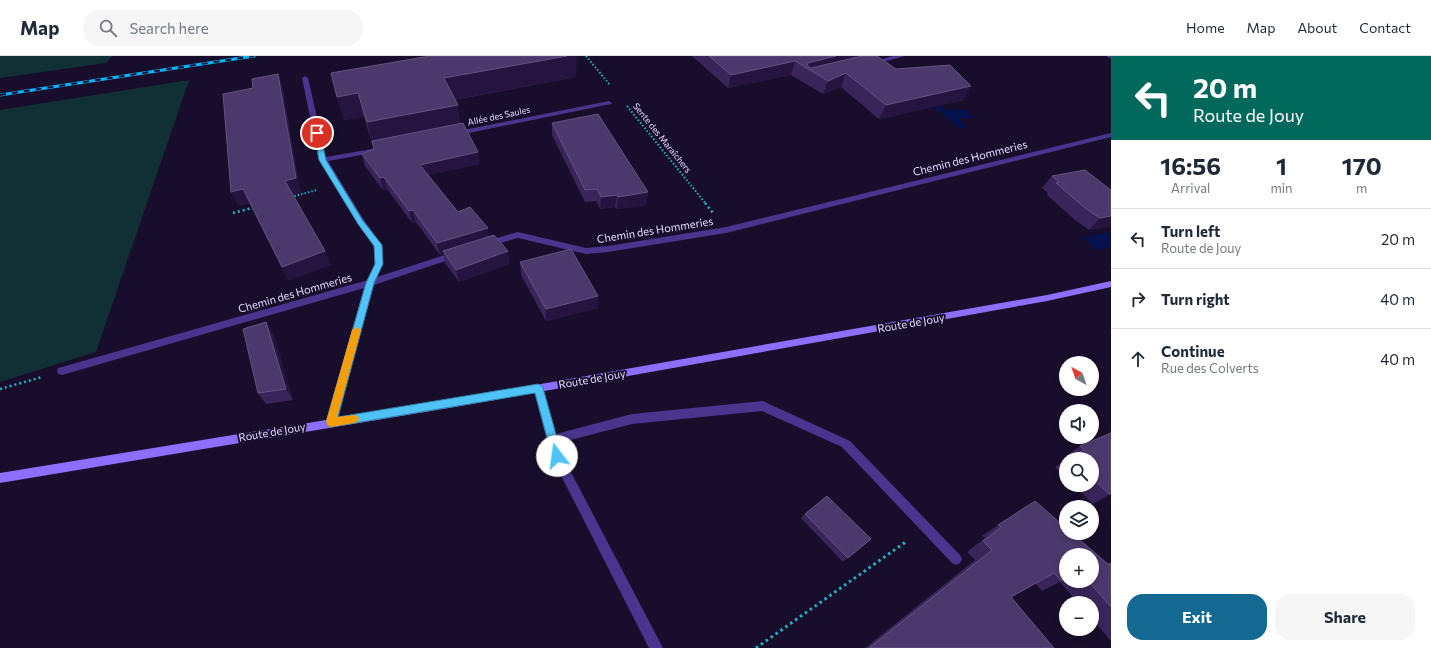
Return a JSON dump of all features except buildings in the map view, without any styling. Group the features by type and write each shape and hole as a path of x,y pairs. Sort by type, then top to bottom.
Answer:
{"main road":[{"name":"Route de Jouy","path":"0,478 538,388 1048,298 1111,284"}],"street":[{"path":"872,59 879,61 902,56"},
{"path":"305,78 322,160 360,222 378,245 379,264 370,283 331,422"},
{"name":"Allée des Saules","path":"449,135 609,103"},
{"name":"Chemin des Hommeries","path":"478,247 518,235 586,251 608,249 726,230 1111,135"},
{"path":"322,160 388,148"},
{"name":"Chemin des Hommeries","path":"62,371 370,283 463,252"},
{"path":"538,388 557,456 656,648"},
{"path":"553,440 632,419 763,406 846,444 956,559"}],"path":[{"path":"586,56 614,90"},
{"name":"Sente des Maraîchers","path":"623,101 726,230"},
{"path":"285,199 337,184"},
{"path":"233,213 263,205"},
{"path":"0,389 62,371"},
{"path":"756,648 926,528"}],"green space":[{"path":"0,56 112,56 106,63 0,78"},
{"path":"189,80 96,352 0,382 0,110"}],"shaded area":[{"path":"928,103 938,103 944,110 966,109 974,118 959,118 967,128 960,128"},
{"path":"1111,232 1111,247 1097,250 1082,238"}],"railway":[{"path":"0,95 254,56"}],"slow traffic":[{"path":"354,419 331,422 357,330"}],"route":[{"path":"317,133 322,160 360,222 378,245 380,255 376,273 370,283 331,422 461,402 538,388 557,456"}]}
